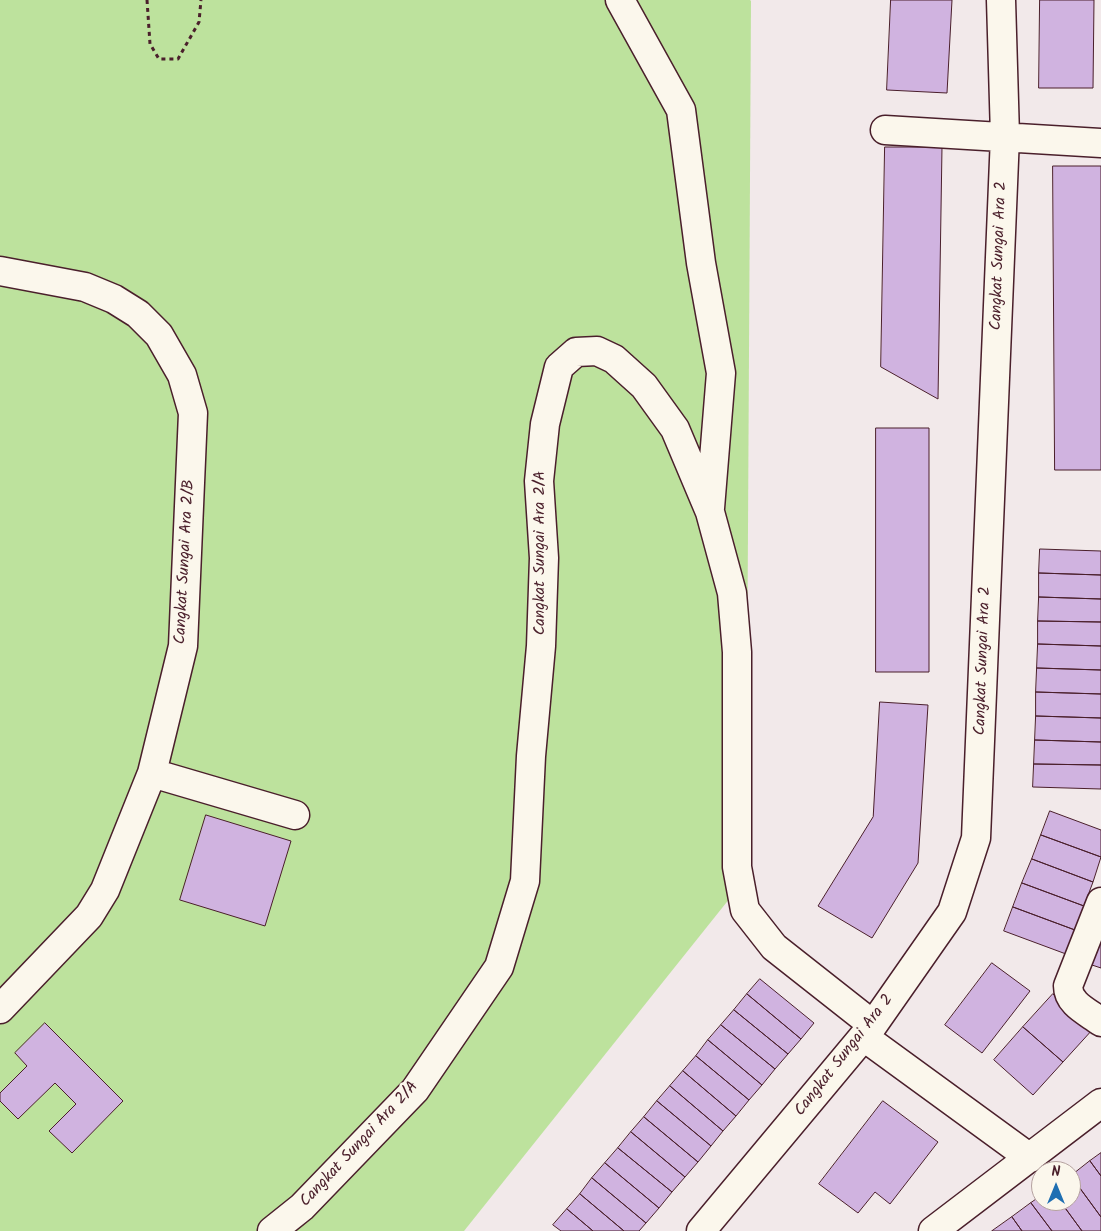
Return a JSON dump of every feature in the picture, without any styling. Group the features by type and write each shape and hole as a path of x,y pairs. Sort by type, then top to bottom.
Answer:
{"street":[{"path":"620,0 681,110 701,263 721,372 710,512"},
{"name":"Cangkat Sungai Ara 2","path":"701,1231 868,1031 952,912 976,838 1005,136 1001,0"},
{"path":"885,130 1101,142"},
{"name":"Cangkat Sungai Ara 2/B","path":"0,271 85,287 114,299 138,314 159,335 182,375 193,413 183,646 152,773 104,890 89,916 0,1009"},
{"name":"Cangkat Sungai Ara 2/A","path":"272,1231 302,1207 415,1090 499,967 525,881 531,756 541,646 544,558 539,481 545,424 559,367 576,352 597,351 614,359 644,386 675,428 710,512 733,603 737,652 737,867 745,910 774,947 868,1031 1030,1158"},
{"path":"152,773 295,815"},
{"path":"1101,902 1068,986 1068,993 1072,1001 1101,1022"},
{"path":"933,1231 1101,1103"}],"path":[{"path":"148,0 150,44 158,59 178,59 199,22 201,0"}],"green space":[{"path":"0,0 751,1 746,878 464,1231 0,1231"}],"building":[{"path":"891,0 952,0 947,93 887,90"},
{"path":"1040,0 1094,0 1093,88 1039,88"},
{"path":"885,147 942,147 938,399 881,367"},
{"path":"1053,166 1101,166 1101,470 1055,470"},
{"path":"876,428 929,428 929,672 876,672"},
{"path":"1040,549 1101,551 1101,575 1039,573"},
{"path":"1039,573 1101,575 1101,599 1039,597"},
{"path":"1039,597 1101,599 1101,622 1038,621"},
{"path":"1038,621 1101,622 1101,646 1038,644"},
{"path":"1038,644 1101,646 1101,670 1037,668"},
{"path":"1037,668 1101,670 1101,694 1036,692"},
{"path":"1036,692 1101,694 1101,718 1036,716"},
{"path":"880,702 928,705 918,863 872,938 818,906 873,817"},
{"path":"1036,716 1101,718 1101,742 1035,740"},
{"path":"1035,740 1101,742 1101,765 1034,764"},
{"path":"1034,764 1101,765 1101,789 1033,787"},
{"path":"1050,811 1101,830 1101,857 1041,835"},
{"path":"206,815 291,841 265,926 180,900"},
{"path":"1041,835 1101,857 1093,882 1032,859"},
{"path":"1032,859 1093,882 1084,906 1022,883"},
{"path":"1022,883 1084,906 1075,930 1013,907"},
{"path":"1013,907 1075,930 1066,954 1004,931"},
{"path":"1101,937 1101,968 1086,963"},
{"path":"992,963 1030,991 982,1053 945,1025"},
{"path":"760,979 814,1023 801,1039 747,994"},
{"path":"747,994 801,1039 788,1054 734,1010"},
{"path":"1053,994 1093,1029 1063,1062 1023,1027"},
{"path":"734,1010 788,1054 775,1069 721,1025"},
{"path":"45,1023 123,1101 72,1153 49,1131 76,1104 55,1083 18,1119 0,1101 0,1093 27,1066 15,1053"},
{"path":"721,1025 775,1069 762,1085 708,1040"},
{"path":"1023,1027 1063,1062 1033,1095 994,1060"},
{"path":"708,1040 762,1085 749,1100 696,1056"},
{"path":"696,1056 749,1100 736,1116 683,1071"},
{"path":"683,1071 736,1116 723,1131 670,1086"},
{"path":"670,1086 723,1131 711,1146 657,1101"},
{"path":"657,1101 711,1146 698,1162 644,1117"},
{"path":"883,1101 938,1142 890,1204 875,1192 858,1213 819,1184"},
{"path":"644,1117 698,1162 685,1177 631,1132"},
{"path":"631,1132 685,1177 672,1192 618,1148"},
{"path":"618,1148 672,1192 659,1208 605,1163"},
{"path":"1101,1153 1101,1176 1090,1161"},
{"path":"1090,1161 1101,1176 1101,1217 1081,1190 1081,1168"},
{"path":"605,1163 659,1208 646,1223 592,1178"},
{"path":"592,1178 646,1223 639,1231 624,1231 580,1194"},
{"path":"1081,1190 1101,1217 1101,1231 1082,1231 1067,1211 1081,1211"},
{"path":"580,1194 624,1231 593,1231 567,1209"},
{"path":"1031,1203 1031,1211 1037,1211 1052,1231 1022,1231 1012,1217"},
{"path":"567,1209 593,1231 561,1231 553,1225"},
{"path":"1037,1211 1067,1211 1082,1231 1052,1231"},
{"path":"1012,1217 1022,1231 992,1231"}]}
